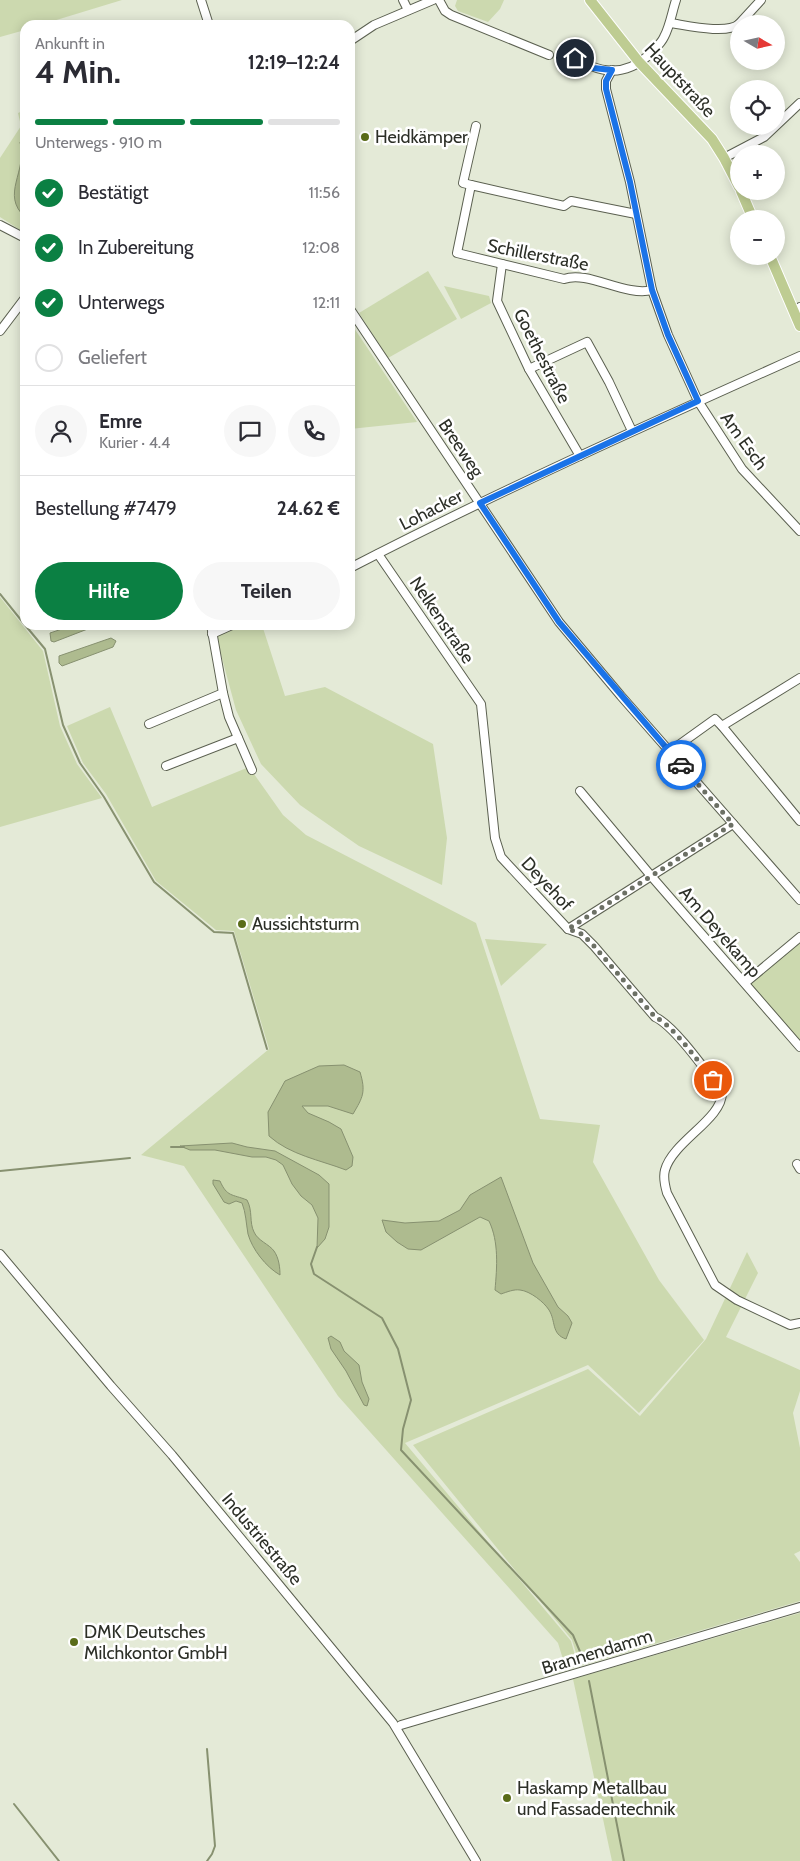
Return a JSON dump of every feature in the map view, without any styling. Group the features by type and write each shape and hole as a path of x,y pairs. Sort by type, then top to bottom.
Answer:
{"main road":[{"name":"Hauptstraße","path":"590,0 639,62 712,139 730,170"},
{"path":"775,265 797,309 800,326"}],"street":[{"path":"201,0 207,20"},
{"path":"403,0 408,10"},
{"path":"355,38 374,25 433,0"},
{"path":"440,0 445,11 451,15 549,55"},
{"path":"564,51 593,68 612,70 628,68 639,62 659,45 664,38 676,0"},
{"path":"747,15 761,0"},
{"path":"670,23 722,30 730,29"},
{"name":"Am Esch","path":"612,70 606,81 606,89 630,182 652,290 668,335 698,401 742,469 800,531"},
{"path":"724,158 764,138 800,103"},
{"name":"Schillerstraße","path":"476,126 462,183 471,185 457,252 564,279 572,276 622,288 645,292 652,290"},
{"path":"471,185 564,206 571,201 636,214"},
{"path":"0,225 20,235"},
{"name":"Goethestraße","path":"502,264 497,301 530,369 580,456"},
{"path":"0,331 20,305"},
{"name":"Breeweg","path":"355,317 559,622 669,752 800,900"},
{"path":"530,369 587,342 609,382 632,431"},
{"name":"Lohacker","path":"355,566 480,503 632,431 800,356"},
{"name":"Nelkenstraße","path":"378,554 481,704"},
{"path":"212,630 229,717 252,770"},
{"path":"212,634 221,630"},
{"path":"722,726 800,678"},
{"path":"149,724 223,693"},
{"name":"Deyehof","path":"481,704 495,838 501,857 568,929 582,934 594,946 655,1017 662,1020 679,1039 722,1092 721,1105 672,1155 665,1170 664,1180 667,1193 715,1285 737,1300 790,1325 800,1323"},
{"path":"669,752 715,719 800,821"},
{"path":"166,766 238,738"},
{"name":"Am Deyekamp","path":"580,790 800,1047"},
{"path":"568,929 733,824"},
{"path":"746,983 800,937"},
{"name":"Industriestraße","path":"0,1254 111,1386 176,1458 393,1723 476,1861"},
{"name":"Brannendamm","path":"401,1725 800,1607"}],"shaded area":[{"path":"0,0 122,0 56,20 20,20 20,31 0,37"},
{"path":"457,0 504,0 500,9 488,22 458,11 455,6"},
{"path":"20,128 20,230 0,217 0,158"},
{"path":"20,168 20,211 15,200"},
{"path":"428,271 457,319 388,358 359,313"},
{"path":"444,286 489,296 491,303 461,319"},
{"path":"355,329 417,422 355,428"},
{"path":"0,597 20,622 20,630 26,630 43,651 60,726 77,764 102,798 0,827"},
{"path":"59,630 85,630 54,642 51,641 50,633"},
{"path":"229,630 264,630 285,696 325,687 433,744 447,838 442,885 359,846 300,805 261,764 236,710 216,636"},
{"path":"111,638 116,641 113,647 62,666 59,663 59,656"},
{"path":"110,707 152,807 249,767 283,815 306,835 476,923 540,1119 600,1125 593,1162 659,1280 704,1340 639,1413 588,1365 405,1443 571,1641 578,1666 566,1669 558,1643 338,1396 184,1166 141,1155 269,1049 234,931 216,930 156,881 106,794 83,763 67,726"},
{"path":"485,939 547,944 501,986"},
{"path":"800,941 800,1040 750,985"},
{"path":"344,1065 360,1072 362,1079 362,1094 353,1114 328,1106 302,1106 308,1113 341,1129 353,1157 352,1166 346,1170 306,1156 277,1143 269,1136 268,1112 285,1081 319,1066"},
{"path":"232,1143 275,1151 319,1175 329,1184 329,1227 325,1239 317,1248 318,1218 312,1205 301,1196 292,1184 283,1165 276,1160 266,1157 252,1157 215,1150 190,1150 180,1146"},
{"path":"501,1177 533,1263 558,1307 568,1316 572,1323 566,1339 558,1334 549,1310 536,1297 520,1290 501,1294 495,1290 496,1246 489,1221 480,1217 421,1250 408,1249 386,1232 382,1220 405,1223 439,1221 460,1210 470,1195"},
{"path":"213,1180 220,1181 225,1190 230,1194 247,1200 254,1232 276,1254 280,1275 265,1262 253,1246 248,1234 242,1203 236,1201 229,1204 224,1202 213,1184"},
{"path":"747,1252 758,1273 726,1337 800,1370 800,1391 793,1413 800,1448 800,1551 794,1554 800,1562 800,1601 580,1666 572,1640 413,1445 588,1369 640,1416 706,1339"},
{"path":"331,1336 340,1342 344,1351 359,1365 362,1382 369,1399 367,1406 364,1405 346,1371 331,1349 328,1338"},
{"path":"800,1613 800,1861 612,1861 573,1679"}],"waterway":[{"path":"0,594 20,619"},
{"path":"29,630 45,649 63,725 80,763 104,797 154,882 214,932 233,933 267,1049"},
{"path":"171,1147 184,1147"},
{"path":"0,1171 130,1158"},
{"path":"317,1247 311,1264 314,1274 382,1318 398,1349 411,1400 403,1429 401,1450 573,1635 581,1654"},
{"path":"589,1681 624,1861"},
{"path":"207,1749 215,1846 207,1861"},
{"path":"14,1804 59,1861"}],"way so far":[{"path":"681,765 733,824 568,929 582,934 594,946 655,1017 662,1020 679,1039 713,1080"}],"place":[{"name":"Heidkämper","path":"365,137"},
{"name":"Aussichtsturm","path":"242,924"},
{"name":"DMK Deutsches Milchkontor GmbH","path":"74,1642"},
{"name":"Haskamp Metallbau und Fassadentechnik","path":"507,1798"}],"route":[{"path":"575,58 593,68 612,70 606,81 606,89 630,182 652,290 668,335 698,401 480,503 559,622 681,765"}]}
